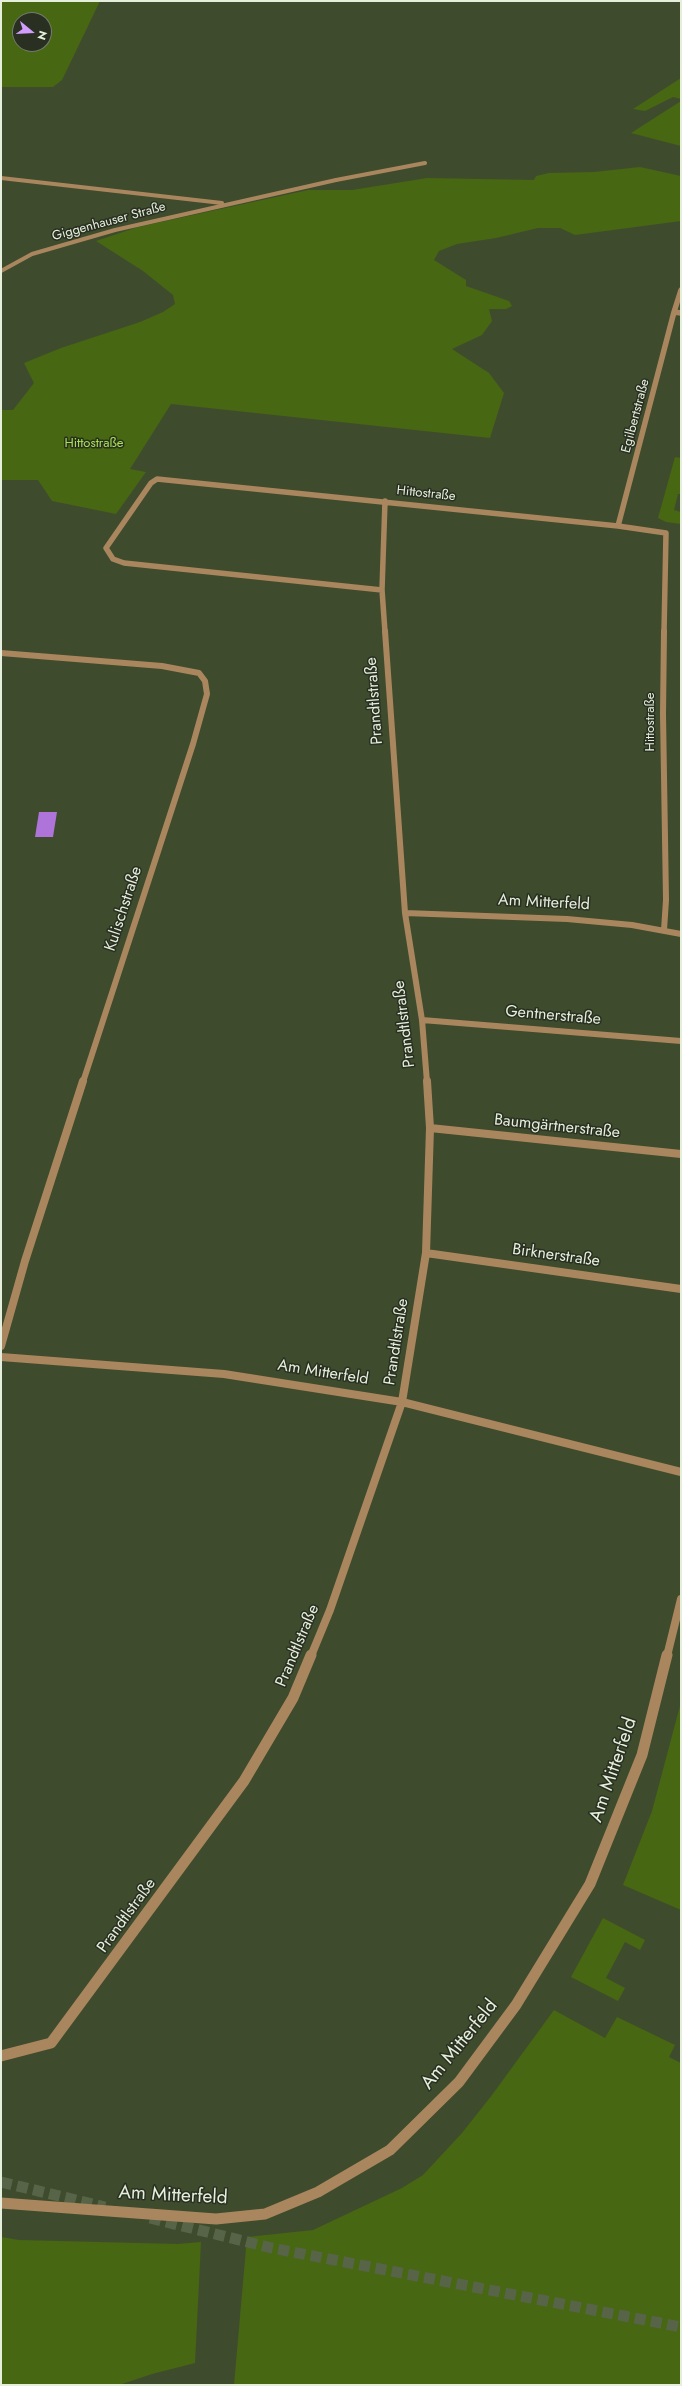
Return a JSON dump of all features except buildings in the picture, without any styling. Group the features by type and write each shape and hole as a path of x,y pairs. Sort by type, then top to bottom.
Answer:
{"street":[{"name":"Giggenhauser Straße","path":"1,271 32,254 123,228 336,180 425,163"},
{"name":"Giggenhauser Straße","path":"1,178 227,205"},
{"name":"Egilbertstraße","path":"618,526 681,290"},
{"path":"674,312 681,313"},
{"name":"Hittostraße","path":"382,590 124,563 113,559 106,548 151,483 157,478 618,526 666,533 663,714 666,900 664,930"},
{"name":"Prandtlstraße","path":"1,2056 51,2043 244,1781 296,1691 330,1610 402,1402 426,1253 430,1128 422,1020 405,913 382,590 385,501"},
{"name":"Kulischstraße","path":"1,652 154,666 199,673 205,681 207,694 193,744 25,1261 1,1346"},
{"name":"Am Mitterfeld","path":"405,913 567,919 664,930 681,934"},
{"name":"Gentnerstraße","path":"422,1020 681,1041"},
{"name":"Baumgärtnerstraße","path":"430,1128 681,1154"},
{"name":"Birknerstraße","path":"426,1253 681,1289"},
{"name":"Am Mitterfeld","path":"1,1357 224,1374 402,1402 681,1472"},
{"name":"Am Mitterfeld","path":"1,2203 216,2220 265,2214 318,2192 390,2150 459,2082 516,2005 590,1884 642,1755 681,1599"}],"green space":[{"path":"1,1 100,1 62,80 53,87 1,87"},
{"path":"681,78 681,99 673,97 645,111 633,109"},
{"path":"681,101 681,146 631,133"},
{"path":"640,167 681,176 681,221 575,235 560,228 538,228 496,238 457,244 439,251 434,260 466,280 466,286 509,301 512,306 506,309 489,309 492,321 482,335 452,349 489,373 504,393 490,438 171,404 130,469 146,472 116,514 52,501 38,480 1,480 1,410 13,410 34,383 24,363 61,348 140,322 163,312 175,304 173,295 143,271 96,241 138,227 308,190 352,190 427,178 534,180 536,176 549,173 594,172"},
{"path":"675,457 681,458 681,494 678,494 674,510 681,512 681,524 666,522 658,518"},
{"path":"681,1702 681,1910 623,1885 652,1811"},
{"path":"603,1918 645,1940 640,1950 625,1942 606,1978 625,1988 618,2001 571,1977"},
{"path":"554,2010 605,2038 617,2017 675,2045 669,2057 681,2063 681,2385 234,2385 247,2237 313,2230 402,2188 423,2175 462,2133 492,2095"},
{"path":"1,2237 19,2240 178,2244 201,2242 195,2363 152,2374 119,2385 1,2385"}],"shaded area":[{"path":"39,812 57,812 53,837 35,837"}],"tunnel":[{"path":"1,2182 105,2207"},
{"path":"150,2218 272,2248 681,2327"}]}
